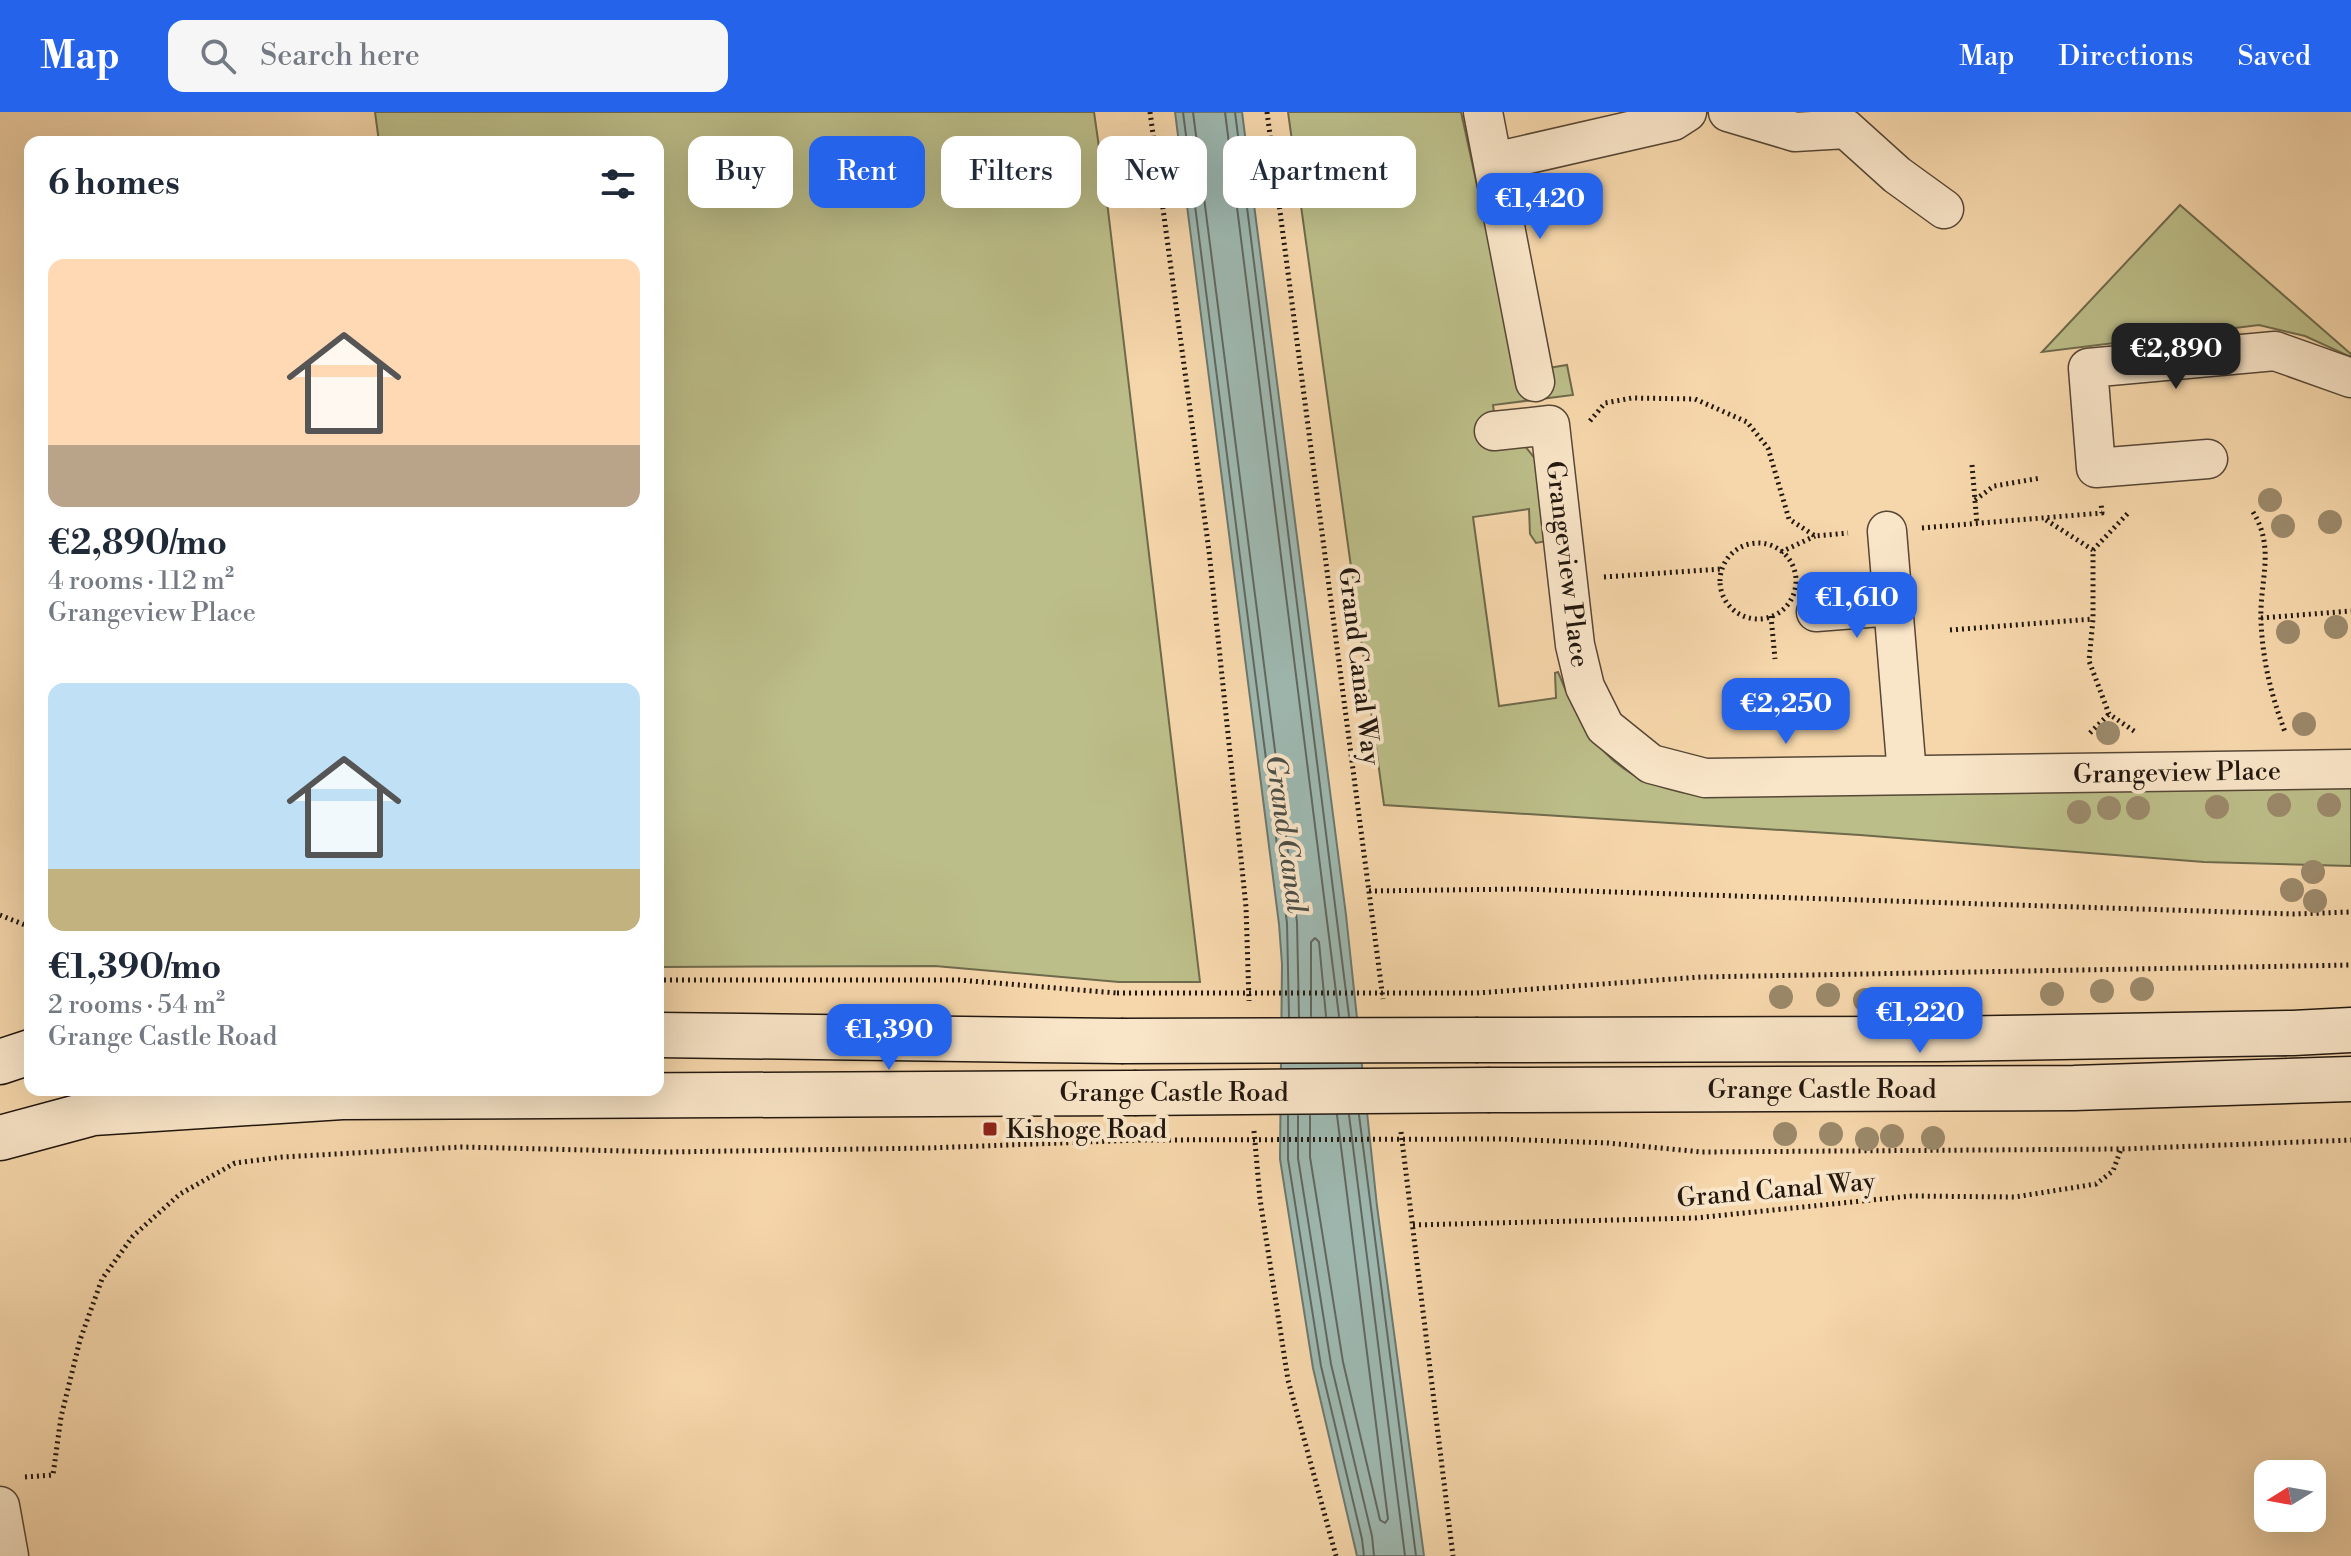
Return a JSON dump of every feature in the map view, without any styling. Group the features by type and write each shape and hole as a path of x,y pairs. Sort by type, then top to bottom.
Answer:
{"main road":[{"name":"Grange Castle Road","path":"664,1035 1121,1041 1939,1039 2351,1030"},
{"path":"0,1062 24,1054"},
{"name":"Grange Castle Road","path":"664,1095 2058,1089 2351,1079"},
{"name":"Grange Castle Road","path":"0,1138 93,1113 342,1097 540,1096"}],"street":[{"path":"1483,112 1535,382"},
{"path":"1494,162 1673,121 1687,112"},
{"path":"1728,112 1795,132 1846,129 1897,175 1944,209"},
{"path":"2208,459 2096,468 2088,368 2275,351 2351,378"},
{"name":"Grangeview Place","path":"1494,431 1550,425 1575,645 1585,687 1605,727 1651,764 1705,778 2351,769"},
{"path":"1887,531 1907,775"},
{"path":"1816,612 1893,606"},
{"path":"7,1492 9,1556"}],"path":[{"path":"1150,112 1209,551 1246,907 1250,1015"},
{"name":"Grand Canal Way","path":"1267,112 1385,1012"},
{"path":"1551,439 1586,429 1591,418 1605,403 1632,398 1695,399 1747,422 1768,448 1789,519 1815,536"},
{"path":"1972,465 1977,524"},
{"path":"1781,552 1815,536 2045,520 2102,513 2096,468"},
{"path":"1975,500 1994,486 2041,478"},
{"path":"2130,511 2093,550 2093,619 2089,661 2109,714 2140,735"},
{"path":"2253,512 2262,528 2266,547 2261,618 2268,687 2290,744"},
{"path":"2045,520 2093,550"},
{"path":"1754,544 1766,544 1781,552 1793,568 1796,580 1789,604 1771,616 1755,619 1743,616 1725,600 1720,588 1722,569 1732,554 1754,544"},
{"path":"1603,577 1722,569"},
{"path":"2261,618 2351,611"},
{"path":"1771,616 1775,659"},
{"path":"1950,630 2093,619"},
{"path":"1369,891 1520,889 2294,914 2351,912"},
{"path":"0,915 24,925"},
{"path":"664,980 959,980 1117,993 1477,993 1701,977 2351,965"},
{"path":"1399,1119 1453,1556"},
{"path":"1254,1123 1260,1199 1288,1380 1336,1556"},
{"path":"7,1492 53,1475 61,1417 80,1340 102,1279 133,1236 180,1194 235,1163 282,1157 462,1147 666,1152 929,1148 1139,1140 1499,1139 1608,1143 1702,1152 2121,1149 2351,1140"},
{"name":"Grand Canal Way","path":"1413,1225 1695,1218 1911,1196 2015,1197 2096,1184 2113,1171 2121,1149"}],"green space":[{"path":"375,112 1094,112 1097,136 1097,208 1108,210 1200,982 1119,982 935,966 664,967 664,136 378,136"},
{"path":"1288,112 1461,112 1518,373 1567,365 1573,395 1493,405 1498,442 1524,445 1537,461 1547,541 1536,543 1530,534 1529,509 1473,517 1499,706 1556,698 1555,673 1558,672 1583,723 1613,760 1653,784 1709,797 2351,786 2351,866 2204,862 1860,835 1384,805 1301,208 1416,208 1416,136 1291,136"},
{"path":"2180,205 2351,357 2305,336 2259,325 2042,352"}],"water":[{"name":"Grand Canal","path":"1175,112 1242,112 1245,136 1223,136 1223,208 1254,208 1346,915 1377,1206 1424,1556 1357,1556 1313,1368 1280,1159 1282,964 1279,924 1187,208 1207,208 1207,136 1178,136"}],"place":[{"name":"Kishoge Road","path":"990,1129"}]}
